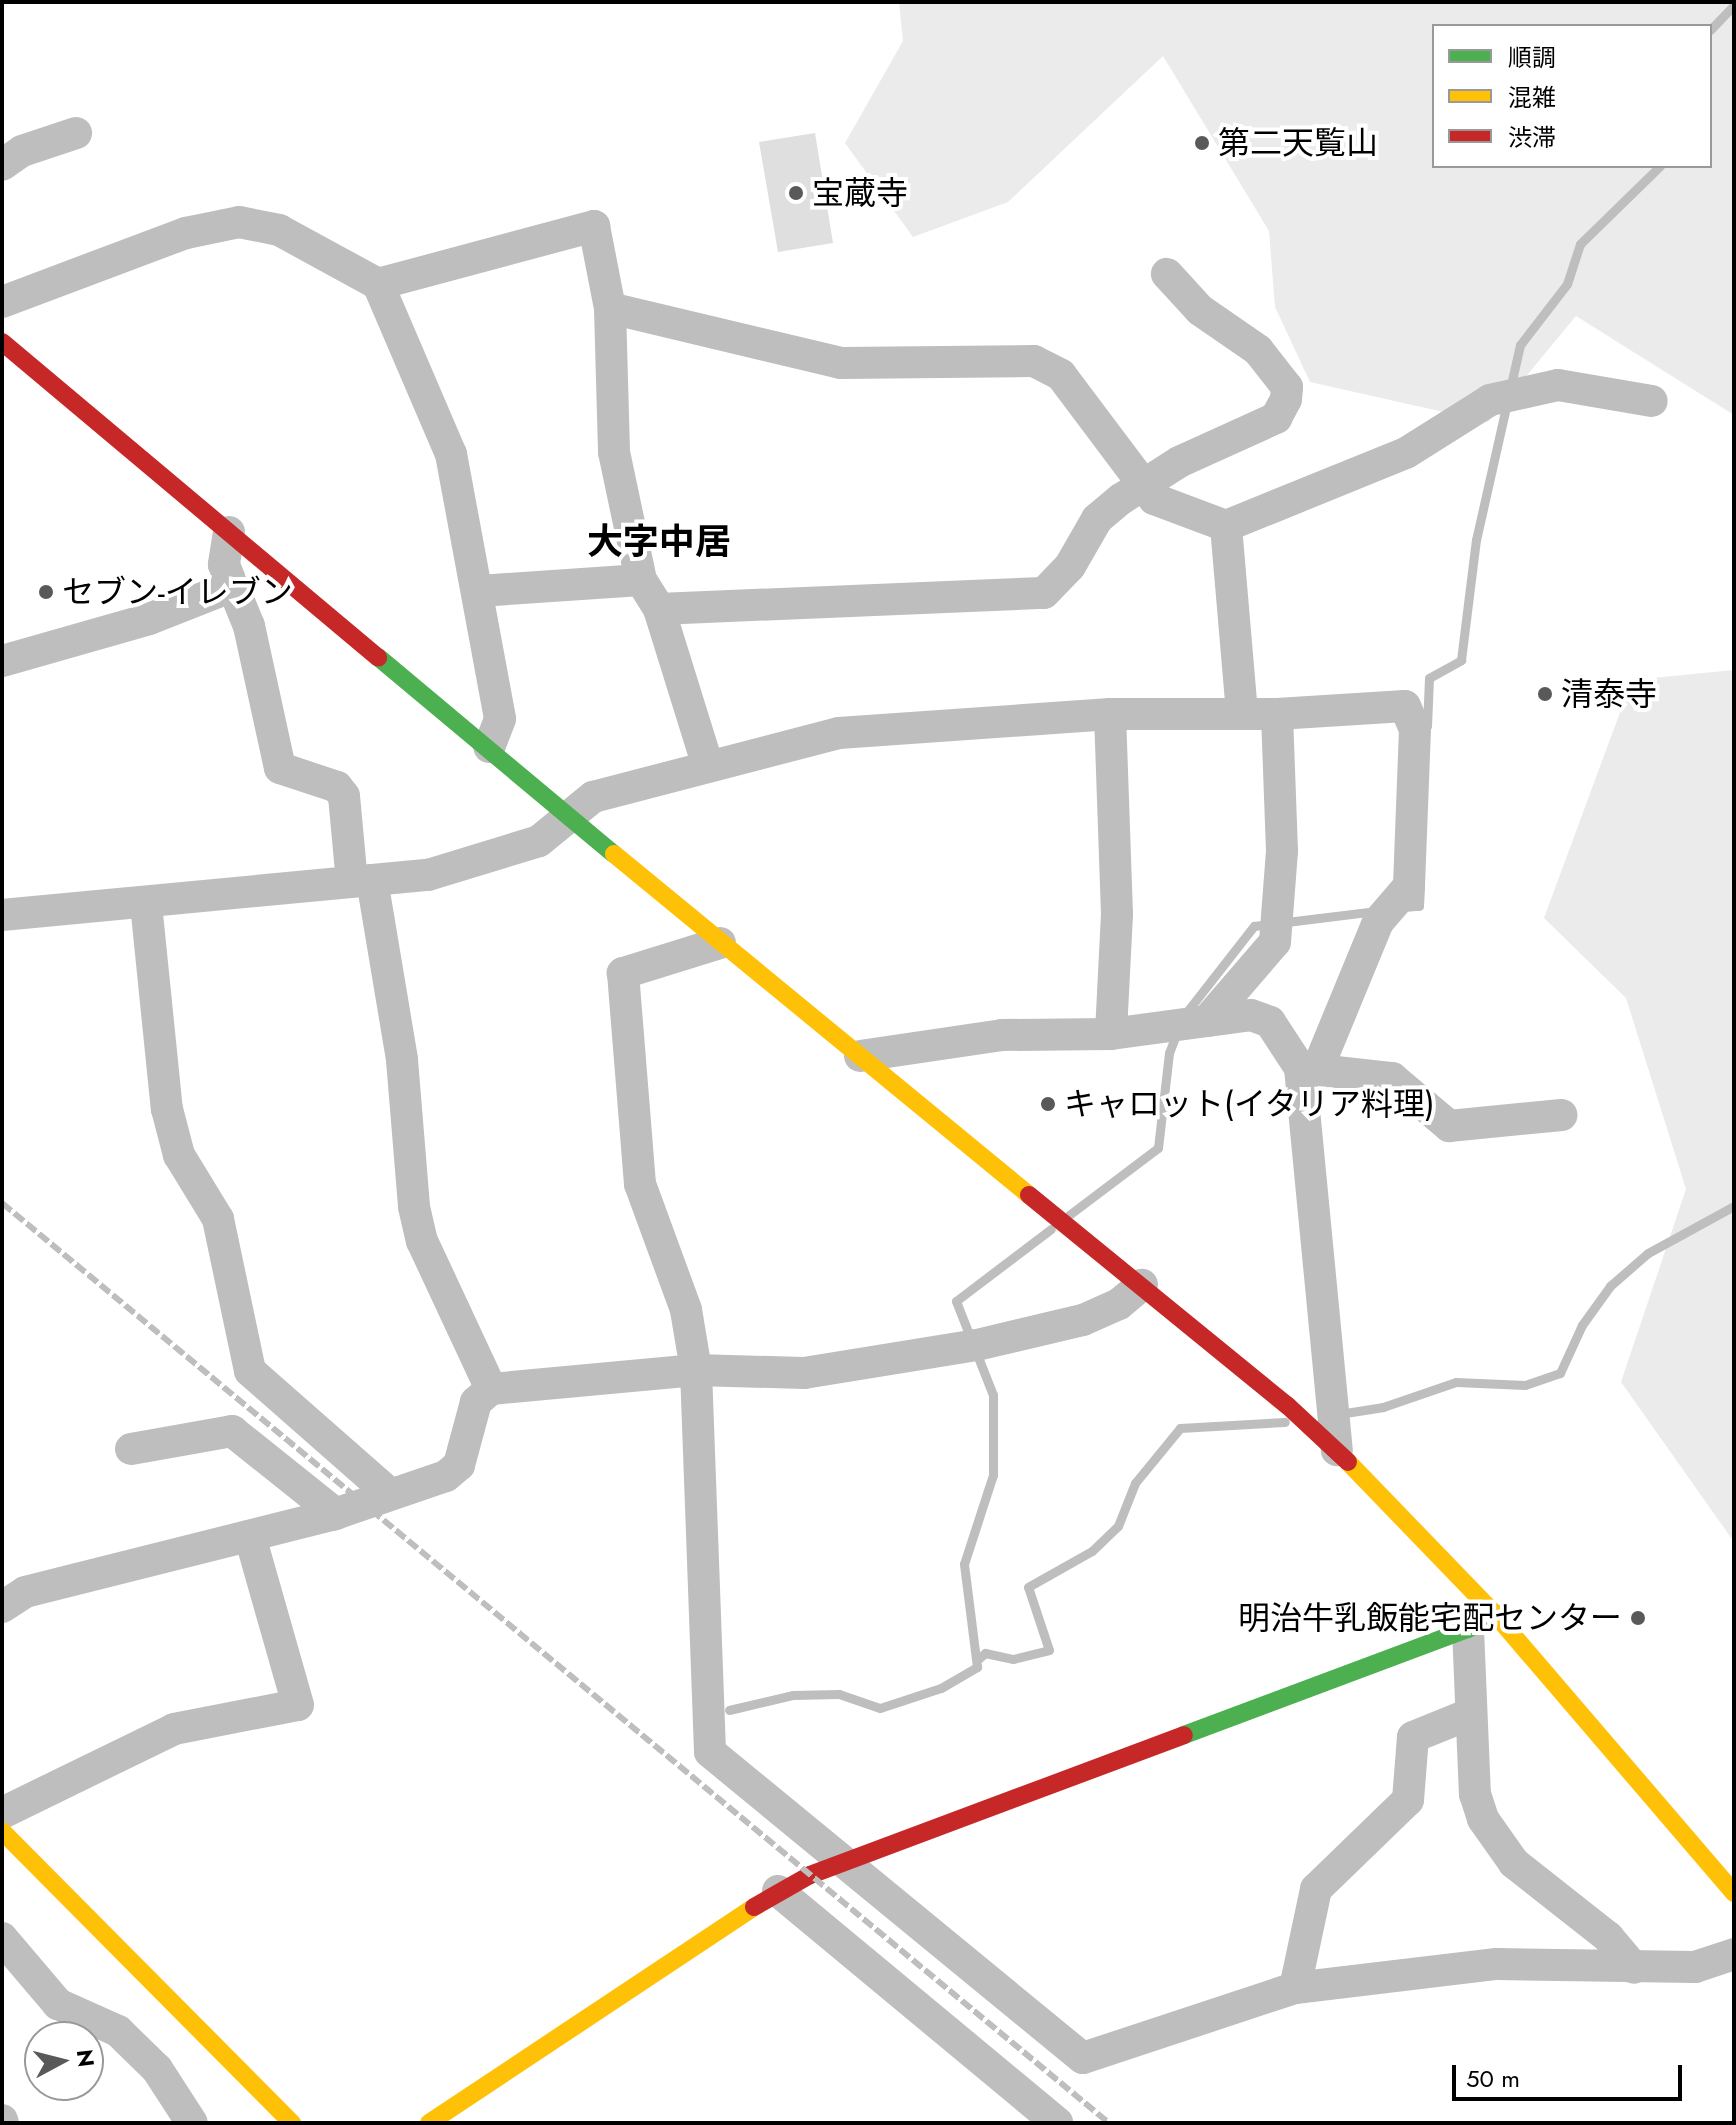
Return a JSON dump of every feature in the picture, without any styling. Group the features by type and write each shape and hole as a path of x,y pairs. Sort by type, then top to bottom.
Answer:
{"street":[{"path":"2,165 22,151 76,133"},
{"path":"2,302 186,233 239,222 279,230 378,284 451,454 479,591 500,719 489,747"},
{"path":"378,284 594,226 610,308 614,452 641,580 659,609 707,763"},
{"path":"659,609 1044,593 1070,566 1097,519 1142,483 1276,418 1286,399 1287,387 1258,350 1200,310 1167,274"},
{"path":"610,308 841,363 1034,361 1061,375 1142,483 1168,506 1226,526 1406,453 1490,400 1558,385 1652,401"},
{"path":"2,342 720,943 1142,1285 1337,1450 1481,1621 1734,1893"},
{"path":"1226,526 1242,713"},
{"path":"229,532 224,565 249,626 280,768 337,787 344,796 402,1060 414,1207 422,1241 491,1389"},
{"path":"479,591 641,580"},
{"path":"2,661 149,619 233,586"},
{"path":"2,915 146,904 428,875 539,841 593,797 707,763 839,733 1110,714 1277,714 1405,706 1415,729 1409,886 1378,922 1308,1069 1337,1450"},
{"path":"1110,714 1117,914 1111,1034"},
{"path":"1207,1021 1275,942 1282,851 1277,714"},
{"path":"146,904 167,1109 179,1155 218,1219 250,1371 390,1494"},
{"path":"720,943 623,973 640,1184 686,1310 696,1370 710,1752 1083,2058 1295,1988 1497,1964 1695,1967 1734,1954"},
{"path":"860,1056 1002,1035 1111,1034 1251,1015 1270,1022 1308,1069 1392,1078 1449,1126 1561,1115"},
{"path":"2,1607 25,1592 336,1514 446,1476 459,1465 476,1402 491,1389 696,1370 804,1373 977,1345 1083,1320 1119,1304 1142,1285"},
{"path":"131,1449 232,1431 336,1514"},
{"path":"2,1813 174,1729 298,1705 250,1536"},
{"path":"429,2123 778,1891 841,1862 1481,1621"},
{"path":"1481,1621 1470,1714 1475,1794 1483,1819 1514,1863 1608,1937 1634,1968"},
{"path":"1295,1988 1316,1889 1408,1800 1413,1737 1470,1714"},
{"path":"2,1831 292,2123"},
{"path":"778,1891 1057,2123"},
{"path":"2,1938 58,2004 118,2031 157,2069 192,2123"}],"shaded area":[{"path":"899,2 1734,2 1734,415 1576,316 1488,422 1310,382 1275,307 1269,231 1163,56 1008,202 913,237 845,143 903,41"},
{"path":"1734,670 1734,1542 1621,1382 1686,1189 1626,998 1544,918 1632,680"}],"building":[{"name":"宝蔵寺","path":"815,133 833,243 778,252 759,142"}],"waterway":[{"path":"1712,28 1734,5"},
{"path":"1427,726 1429,678 1461,660 1476,540 1520,345 1567,284 1580,244 1658,168"},
{"path":"1403,907 1419,906 1420,888"},
{"path":"1182,1018 1254,926 1377,911"},
{"path":"1069,1215 1158,1148 1169,1053 1177,1032"},
{"path":"1339,1414 1383,1407 1456,1382 1525,1385 1560,1373 1582,1325 1610,1286 1648,1253 1734,1206"},
{"path":"729,1710 793,1695 839,1694 880,1708 941,1688 977,1667 964,1564 993,1475 993,1395 956,1301 1051,1229"},
{"path":"977,1660 985,1653 1013,1659 1049,1650 1028,1587 1092,1551 1118,1526 1135,1483 1180,1428 1285,1422"}],"railway":[{"path":"2,1203 1109,2123"}],"traffic: fast":[{"path":"378,657 614,854"},
{"path":"1184,1735 1468,1629 1494,1613"}],"traffic: slow":[{"path":"614,854 1029,1195"},
{"path":"1348,1462 1494,1613 1734,1893"},
{"path":"2,1831 292,2123"},
{"path":"429,2123 754,1907"}],"traffic: jam":[{"path":"2,342 378,657"},
{"path":"1029,1195 1288,1406 1348,1462"},
{"path":"754,1907 810,1875 1184,1735"}],"place":[{"name":"第二天覧山","path":"1202,143"},
{"name":"宝蔵寺","path":"796,193"},
{"name":"セブン-イレブン","path":"46,592"},
{"name":"清泰寺","path":"1545,694"},
{"name":"キャロット(イタリア料理)","path":"1048,1104"},
{"name":"明治牛乳飯能宅配センター","path":"1638,1618"}],"district":[{"name":"大字中居","path":"659,542"}]}
